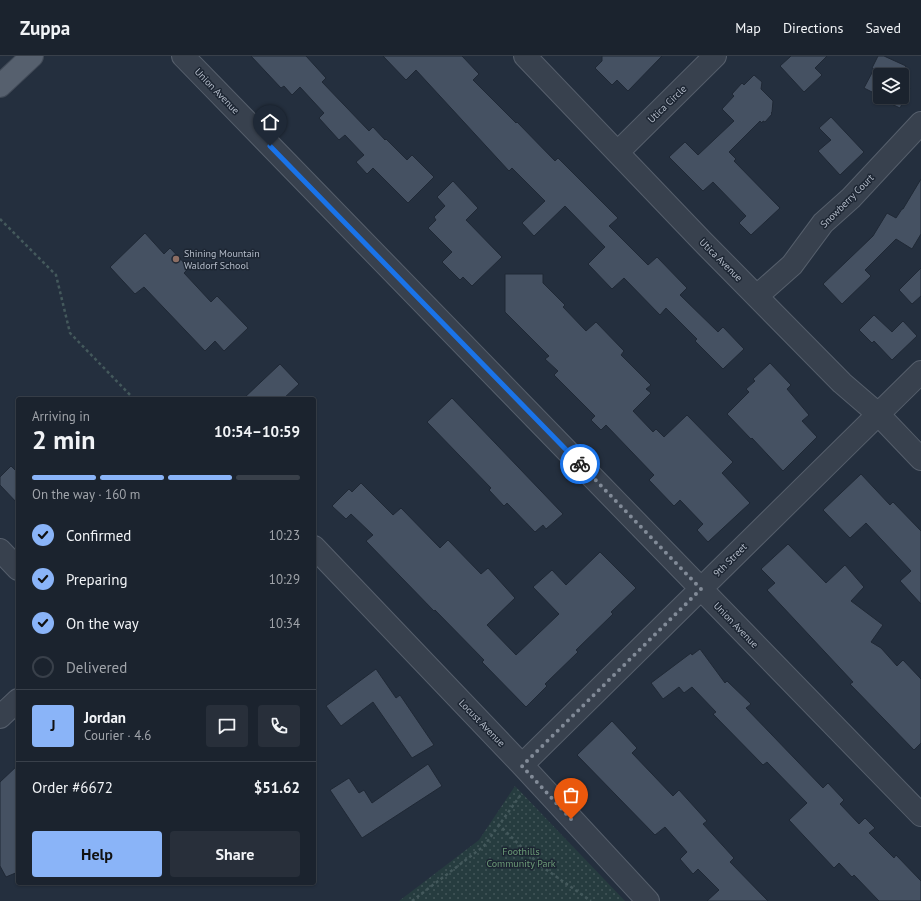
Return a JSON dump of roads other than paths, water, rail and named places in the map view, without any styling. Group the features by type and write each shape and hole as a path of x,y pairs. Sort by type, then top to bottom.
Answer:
{"main road":[{"path":"0,86 32,56"}],"street":[{"name":"Union Avenue","path":"183,56 921,815"},
{"name":"Utica Avenue","path":"525,56 702,241 842,382 878,414 921,458"},
{"name":"Utica Circle","path":"618,152 716,56"},
{"name":"Snowberry Court","path":"757,296 792,265 823,223 851,198 921,124"},
{"name":"9th Street","path":"528,772 701,589 921,372"},
{"name":"Locust Avenue","path":"316,549 528,772 648,901"},
{"path":"0,550 16,567"},
{"path":"0,717 16,702"}],"place":[{"name":"Shining Mountain Waldorf School","path":"176,259"}],"park label":[{"name":"Foothills Community Park","path":"521,856"}]}
